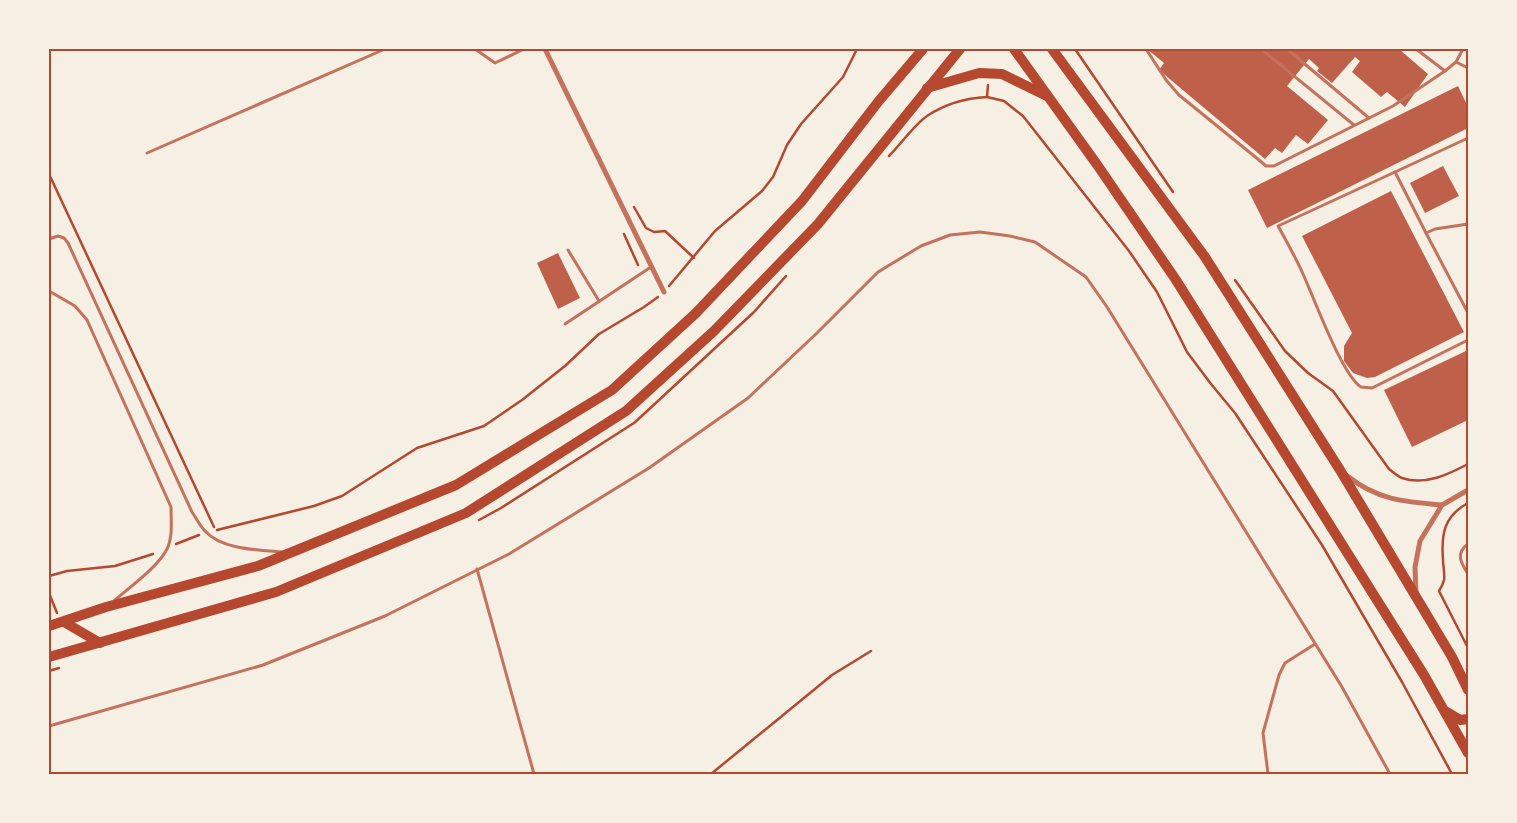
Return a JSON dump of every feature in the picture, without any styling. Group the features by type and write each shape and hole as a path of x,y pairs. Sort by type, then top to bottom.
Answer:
{"main road":[{"path":"51,622 64,622 106,607 258,566 456,485 612,390 696,313 802,201 878,102 923,49"},
{"path":"49,657 100,644 276,592 466,512 626,411 714,331 818,224 960,49"},
{"path":"1014,49 1098,166 1176,280 1424,675 1468,753"},
{"path":"1053,49 1205,257 1340,470 1452,657 1468,690"},
{"path":"928,88 979,73 988,73 1002,74 1048,96"},
{"path":"64,622 100,644"},
{"path":"1445,710 1460,720 1468,719"}],"street":[{"path":"545,49 664,292"},
{"path":"1340,470 1360,486 1394,500 1442,505"},
{"path":"1416,597 1415,567 1420,541 1442,505 1468,490"}],"lane":[{"path":"147,153 385,49"},
{"path":"475,49 495,63 524,49"},
{"path":"1146,49 1166,80 1180,95 1266,166 1274,166 1393,106 1445,71 1456,62 1463,49"},
{"path":"1261,49 1354,125"},
{"path":"1287,49 1369,118"},
{"path":"1416,49 1445,71"},
{"path":"1456,62 1468,68"},
{"path":"1468,138 1278,226 1303,272 1338,353 1353,379 1361,387 1372,388 1468,340"},
{"path":"1395,172 1468,313"},
{"path":"1426,233 1435,229 1468,224"},
{"path":"49,726 263,665 385,616 509,554 649,468 748,398 878,272 921,246 950,235 980,232 1010,236 1034,242 1086,277 1107,307 1342,687 1390,774"},
{"path":"49,239 58,236 64,238 68,243 192,512 206,532 235,547 290,552"},
{"path":"568,250 599,301"},
{"path":"565,324 651,267"},
{"path":"49,291 74,306 87,320 171,507 172,524 168,548 154,564 106,607"},
{"path":"1468,544 1461,554 1461,563 1468,574"},
{"path":"477,569 534,774"},
{"path":"1268,774 1263,733 1279,676 1285,663 1315,644"}],"path":[{"path":"49,174 215,530 314,506 342,496 418,448 484,426 522,400 565,366 599,334 644,307 664,292 715,231 762,191 773,177 787,145 801,124 843,78 857,49"},
{"path":"1075,49 1176,196"},
{"path":"988,73 987,96 1004,101 1023,116 1129,251 1157,292 1187,352 1210,384 1235,413 1322,545 1402,682 1452,774"},
{"path":"632,204 646,228 654,232 665,231 694,258"},
{"path":"1231,274 1285,351 1308,373 1333,391 1389,469 1401,478 1416,481 1429,480 1448,474 1468,464"},
{"path":"1468,503 1459,508 1448,520 1443,532 1444,578 1439,591 1468,648"},
{"path":"49,576 115,566 168,548 206,532"},
{"path":"49,593 59,616 51,622"},
{"path":"711,774 832,675 871,651"}],"building":[{"path":"1147,49 1399,49 1428,74 1405,107 1387,92 1381,97 1352,72 1360,61 1355,57 1332,83 1317,71 1319,68 1309,59 1287,86 1328,120 1308,144 1296,135 1282,153 1275,148 1265,159 1159,70 1164,63"},
{"path":"1458,86 1468,107 1468,128 1267,228 1248,190"},
{"path":"1443,166 1459,196 1425,213 1410,183"},
{"path":"1391,191 1464,332 1375,377 1367,378 1353,373 1344,361 1344,346 1352,333 1302,236"},
{"path":"558,253 580,298 558,309 537,263"},
{"path":"1468,350 1468,420 1412,447 1384,390"}]}
